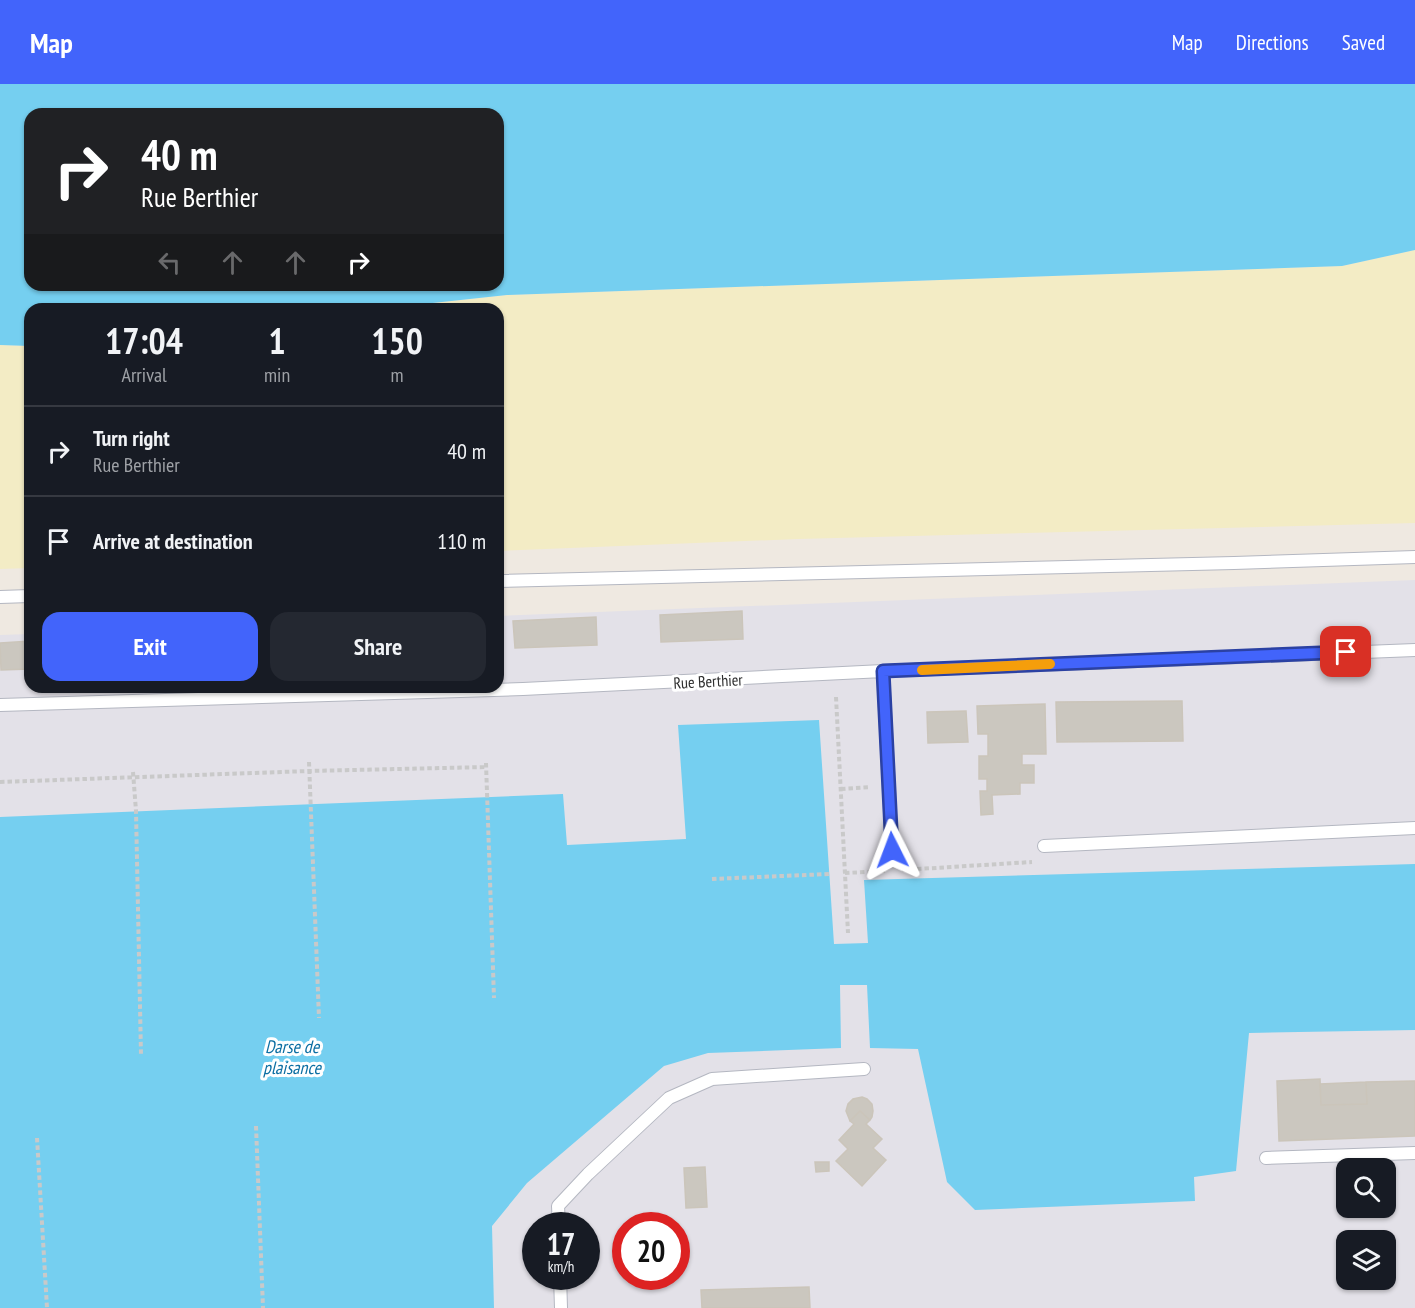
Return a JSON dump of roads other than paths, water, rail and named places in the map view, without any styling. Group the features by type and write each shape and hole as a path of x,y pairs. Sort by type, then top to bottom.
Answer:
{"lane":[{"path":"504,581 1415,557"},
{"path":"0,597 24,596"},
{"name":"Rue Berthier","path":"504,689 883,671 1415,650"},
{"path":"883,671 892,850"},
{"name":"Rue Berthier","path":"0,705 380,693"},
{"path":"1044,846 1415,828"},
{"path":"558,1212 558,1206 588,1174 669,1098 712,1079 864,1069"},
{"path":"1266,1158 1415,1153"},
{"path":"560,1290 561,1308"}],"water":[{"path":"0,84 1415,84 1415,250 1342,266 507,295 433,303 24,303 24,346 0,345"},
{"name":"Darse de plaisance","path":"819,720 834,944 868,943 864,880 1415,864 1415,1030 1249,1033 1236,1171 1194,1177 1195,1201 975,1210 947,1182 918,1049 870,1048 867,985 840,985 841,1048 708,1053 664,1066 527,1183 492,1226 494,1308 0,1308 0,817 563,794 567,845 686,839 678,725"}]}
